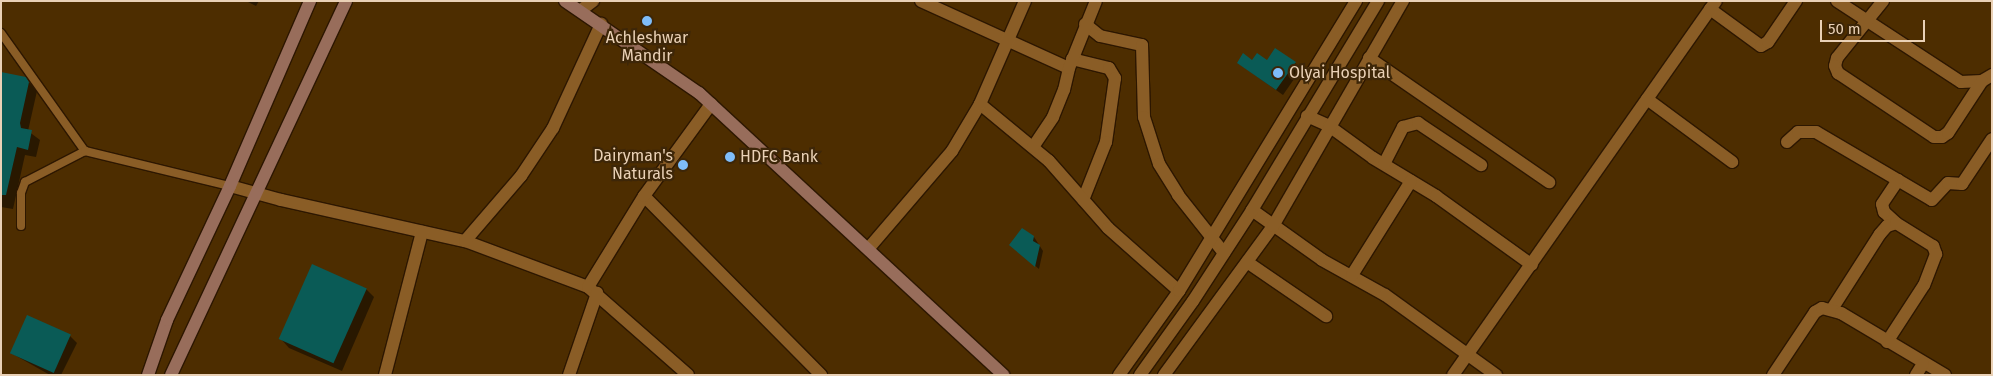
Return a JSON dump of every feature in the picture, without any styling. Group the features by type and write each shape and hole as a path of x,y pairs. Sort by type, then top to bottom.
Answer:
{"main road":[{"path":"148,375 167,320 230,186 310,1"},
{"path":"171,375 254,192 346,1"},
{"path":"565,1 601,24 711,104 1004,375"}],"street":[{"path":"581,10 592,1"},
{"path":"921,1 1006,41 1071,63 1109,68 1115,78 1106,142 1083,200"},
{"path":"868,249 940,169 980,104 1025,1"},
{"path":"1033,147 1053,117 1064,90 1071,63 1085,24 1096,1"},
{"path":"1119,375 1179,291 1356,1"},
{"path":"1140,375 1252,210 1378,1"},
{"path":"1164,375 1273,226 1329,126 1403,1"},
{"path":"1454,375 1713,5 1761,46 1768,42 1796,1"},
{"path":"1836,1 1961,82 1987,78"},
{"path":"1883,1 1837,58 1835,66 1838,73 1934,137 1942,137 1948,133 1987,78"},
{"path":"465,241 521,176 553,128 601,24"},
{"path":"1085,24 1100,36 1142,45 1144,117 1159,164 1189,210 1213,236 1224,253"},
{"path":"1370,58 1548,182"},
{"path":"1648,99 1732,162"},
{"path":"569,375 593,290 644,196 711,104"},
{"path":"980,104 1033,147 1108,228 1179,291"},
{"path":"1307,116 1329,126 1532,265"},
{"path":"1384,164 1403,127 1418,123 1481,165"},
{"path":"1788,142 1798,132 1816,132 1932,200 1948,183 1962,184 1992,140"},
{"path":"1887,342 1924,285 1936,254 1933,246 1896,223 1884,212 1882,204 1898,180"},
{"path":"1352,275 1411,181"},
{"path":"230,186 465,241 593,290 688,375"},
{"path":"644,196 821,375"},
{"path":"1252,210 1322,260 1352,275 1496,375"},
{"path":"1832,309 1880,234 1887,226 1896,223"},
{"path":"385,375 422,232"},
{"path":"1247,262 1326,316"},
{"path":"1773,375 1815,312 1822,308 1832,309 1887,342 1919,369 1945,375"}],"lane":[{"path":"1,34 85,151 230,186"},
{"path":"21,226 21,193 25,182 85,151"}],"building":[{"path":"1275,48 1296,62 1276,90 1237,63 1243,53 1252,60 1257,53 1267,60"},
{"path":"1,72 26,77 29,82 20,123 21,128 32,130 28,150 17,147 6,195 1,195"},
{"path":"1022,228 1034,236 1033,241 1040,245 1035,267 1009,245"},
{"path":"312,264 367,288 333,363 279,339"},
{"path":"27,315 71,335 54,373 10,353"}],"place":[{"name":"Achleshwar Mandir","path":"647,21"},
{"name":"Olyai Hospital","path":"1278,73"},
{"name":"HDFC Bank","path":"730,157"},
{"name":"Dairyman's Naturals","path":"683,165"}]}
